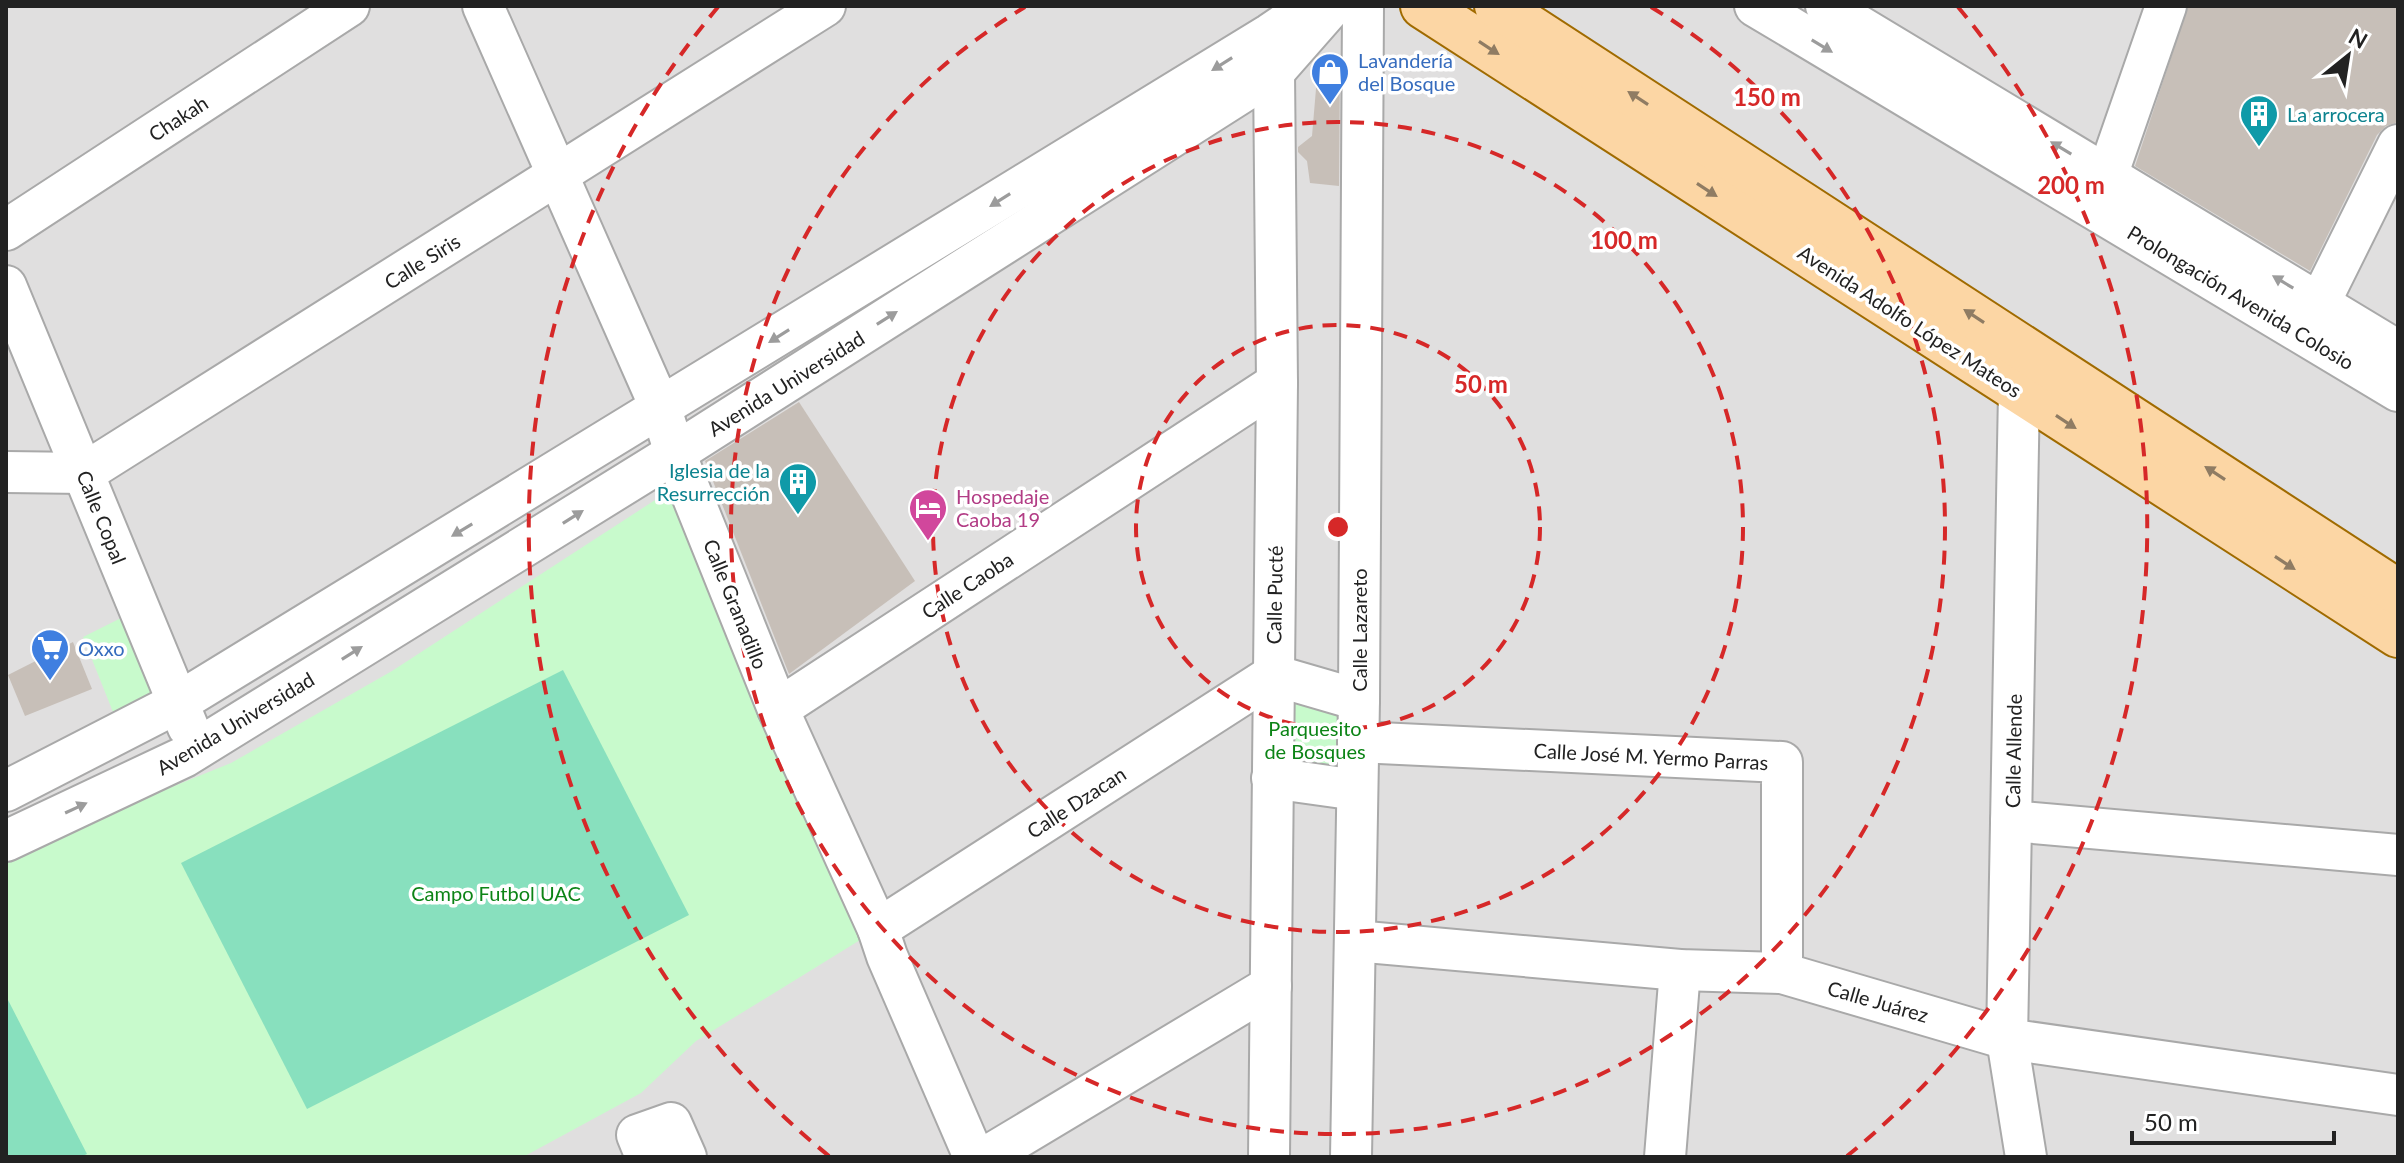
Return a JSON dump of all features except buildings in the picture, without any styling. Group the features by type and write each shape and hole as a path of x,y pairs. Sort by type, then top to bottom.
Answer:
{"main road":[{"name":"Avenida Adolfo López Mateos","path":"1423,6 2398,635"},
{"name":"Avenida Adolfo López Mateos","path":"1497,6 2398,592"}],"street":[{"name":"Chakah","path":"6,230 349,6"},
{"name":"Calle Granadillo","path":"483,6 661,409 675,453 778,709 878,929 974,1157"},
{"name":"Calle Siris","path":"84,473 825,6"},
{"name":"Avenida Universidad","path":"6,841 197,749 675,453 1270,38 1311,6"},
{"name":"Avenida Universidad","path":"6,791 179,702 1270,38 1332,6"},
{"name":"Calle Lazareto","path":"1351,1157 1359,700 1363,6"},
{"name":"Prolongación Avenida Colosio","path":"1755,6 2398,391"},
{"path":"1826,6 2398,351"},
{"path":"2107,176 2153,11"},
{"name":"Calle Pucté","path":"1269,1157 1277,383 1270,38"},
{"path":"2319,304 2398,145"},
{"name":"Calle Copal","path":"6,286 197,749"},
{"name":"Calle Allende","path":"2015,343 2019,392 2007,1039 2026,1157"},
{"name":"Calle Caoba","path":"778,709 1277,383"},
{"path":"6,472 84,473"},
{"path":"1273,675 1359,700"},
{"name":"Calle Dzacan","path":"878,929 1273,675"},
{"name":"Calle José M. Yermo Parras","path":"1358,742 1782,762 1782,973"},
{"path":"1272,778 1357,790"},
{"path":"2011,821 2398,855"},
{"name":"Calle Juárez","path":"1355,941 1680,970 1782,973 2007,1039 2398,1095"},
{"path":"1665,1157 1680,970"},
{"path":"986,1157 1271,986"},
{"path":"646,1157 637,1135 671,1123 686,1157"}],"shaded area":[{"path":"6,6 2398,6 2398,1157 6,1157"}],"green space":[{"name":"Campo Futbol UAC","path":"669,491 878,929 696,1041 641,1093 523,1157 6,1157 6,854 231,763 392,671"},
{"path":"125,616 160,697 115,717 83,637"},
{"path":"563,670 689,915 307,1109 181,863"},
{"name":"Parquesito de Bosques","path":"1278,680 1353,704 1353,785 1276,774"},
{"path":"8,1000 87,1154 80,1157 6,1157"}],"place":[{"name":"Lavandería del Bosque","path":"1330,106"},
{"name":"La arrocera","path":"2259,148"},
{"name":"Iglesia de la Resurrección","path":"798,516"},
{"name":"Hospedaje Caoba 19","path":"928,542"},
{"name":"Oxxo","path":"50,682"}]}
